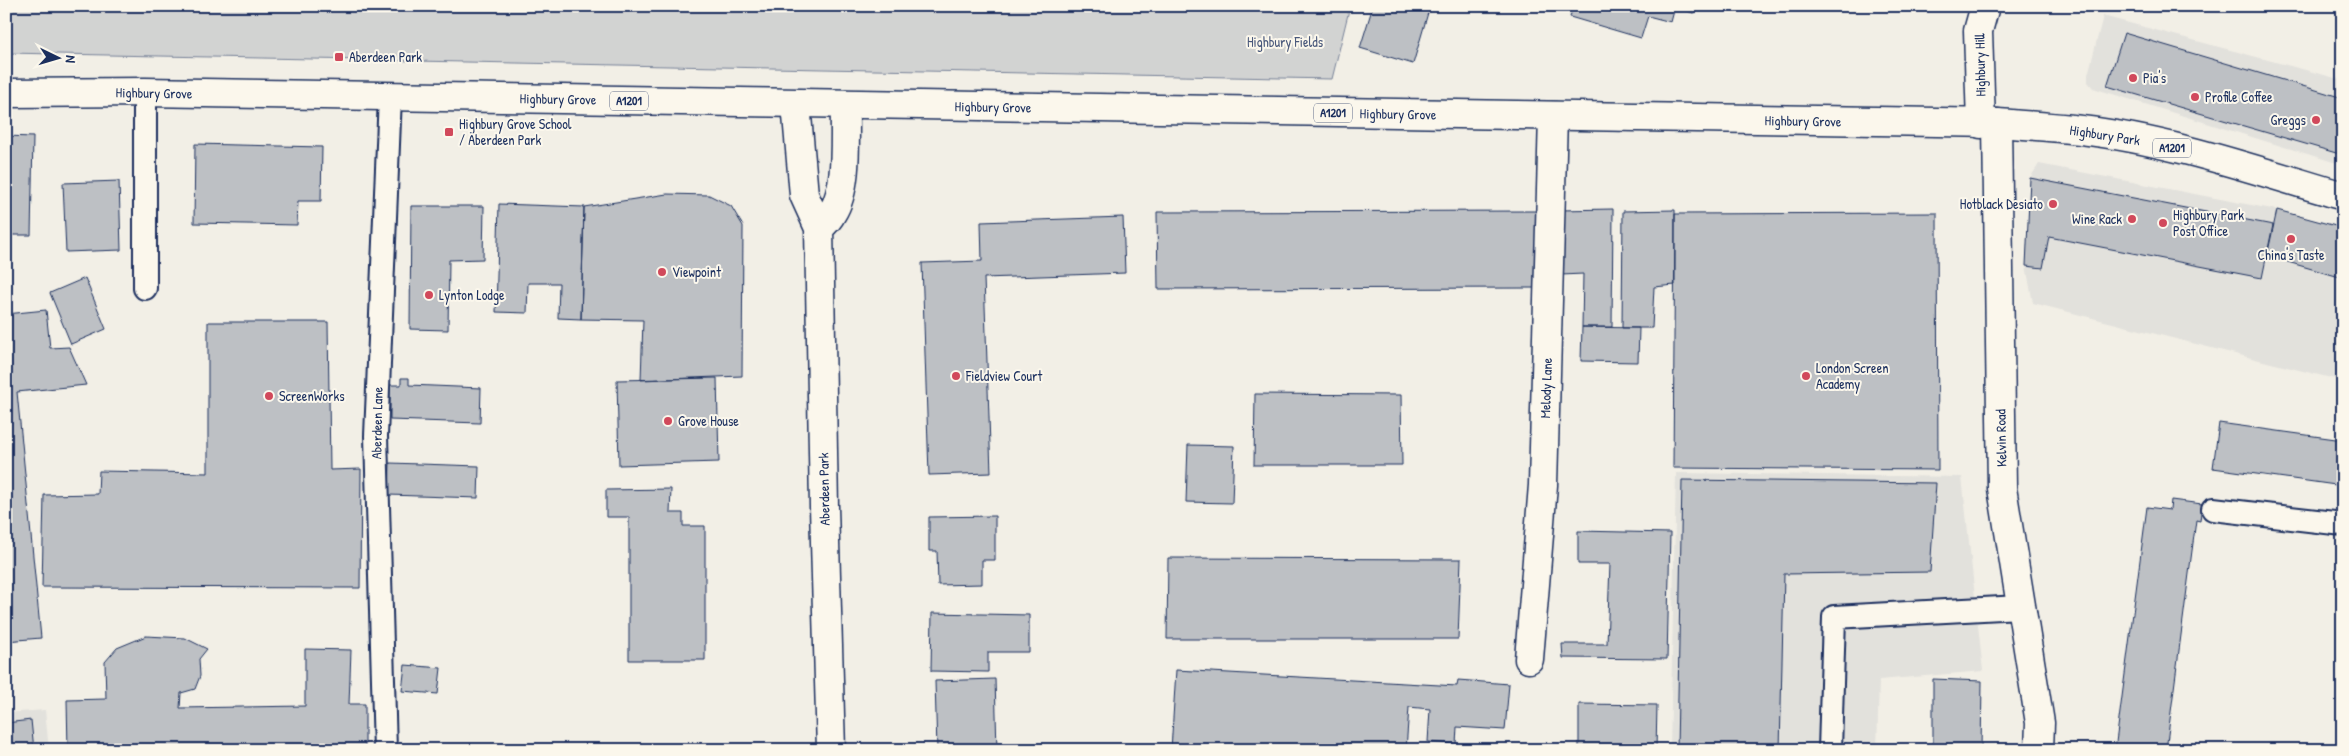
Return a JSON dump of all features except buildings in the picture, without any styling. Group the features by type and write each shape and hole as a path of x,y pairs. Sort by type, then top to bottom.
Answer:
{"main road":[{"name":"Highbury Hill","path":"1986,6 1978,31 1989,124"},
{"name":"Highbury Grove","path":"6,92 145,92 1989,124"},
{"name":"Aberdeen Park","path":"796,104 804,195 819,228 831,750"},
{"path":"819,228 832,214 839,198 844,162 845,104"},
{"name":"Melody Lane","path":"1528,659 1543,485 1553,116"},
{"name":"Highbury Park","path":"1989,124 2082,130 2138,140 2244,166 2343,196"},
{"name":"Kelvin Road","path":"1989,124 2001,474 2020,607 2040,723 2039,750"}],"lane":[{"path":"145,92 145,288"},
{"name":"Aberdeen Lane","path":"385,750 376,436 390,96"},
{"path":"2213,509 2343,524"},
{"path":"1830,750 1834,617 2020,607"}],"shaded area":[{"path":"2103,16 2343,80 2343,165 2093,88 2088,82 2088,75"},
{"path":"2039,164 2277,210 2343,228 2343,381 2033,303 2026,266 2030,178"},
{"path":"1676,473 1962,477 1983,671 1879,680 1877,750 1670,750"},
{"path":"45,710 49,750 6,750 6,713"}],"green space":[{"name":"Highbury Fields","path":"6,6 1350,6 1332,79 6,53"}],"place":[{"name":"Aberdeen Park","path":"339,57"},
{"name":"Pia's","path":"2133,78"},
{"name":"Profile Coffee","path":"2195,97"},
{"name":"Greggs","path":"2316,120"},
{"name":"Highbury Grove School / Aberdeen Park","path":"449,132"},
{"name":"Hotblack Desiato","path":"2053,204"},
{"name":"Wine Rack","path":"2132,219"},
{"name":"Highbury Park Post Office","path":"2163,223"},
{"name":"China's Taste","path":"2291,239"},
{"name":"Viewpoint","path":"662,272"},
{"name":"Lynton Lodge","path":"429,295"},
{"name":"Fieldview Court","path":"956,376"},
{"name":"London Screen Academy","path":"1806,376"},
{"name":"ScreenWorks","path":"269,396"},
{"name":"Grove House","path":"668,421"}]}
